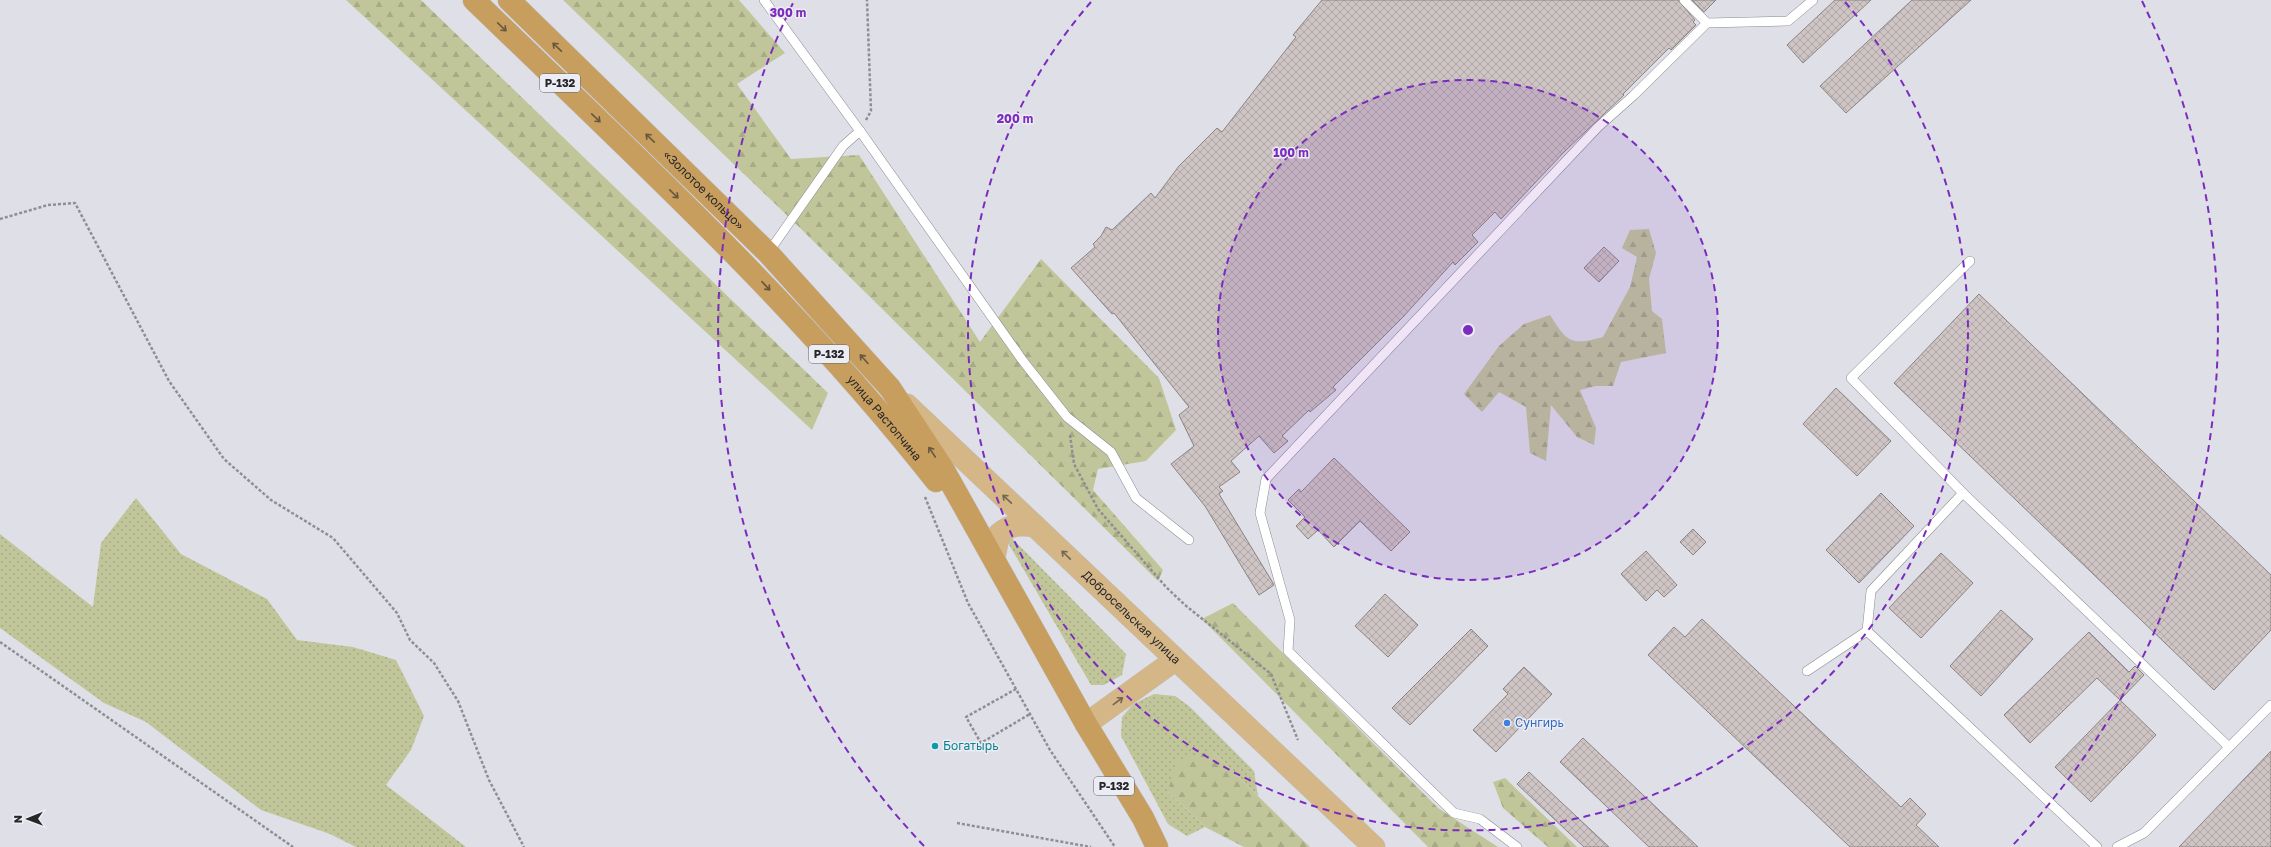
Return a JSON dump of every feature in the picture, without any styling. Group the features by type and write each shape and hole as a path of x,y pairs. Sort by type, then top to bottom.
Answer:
{"highway":[{"name":"«Золотое кольцо»","path":"474,0 646,167"},
{"name":"«Золотое кольцо»","path":"509,0 768,253 890,388"},
{"name":"улица Растопчина","path":"646,167 733,252 820,343 920,461 994,558"},
{"name":"улица Растопчина","path":"890,388 942,467 1086,724 1143,818 1157,847"},
{"name":"улица Растопчина","path":"1086,724 1141,847"}],"main road":[{"name":"Добросельская улица","path":"890,388 1374,847"},
{"path":"994,558 999,534 1008,526 1022,524 1035,526"},
{"path":"1086,724 1176,660"}],"lane":[{"path":"764,0 860,131 982,305 1067,418 1111,452 1136,498 1189,540"},
{"path":"1684,0 1707,23"},
{"path":"1517,847 1480,819 1454,813 1288,651 1290,620 1260,513 1266,479 1598,127 1633,96 1707,23 1788,21 1813,0"},
{"path":"768,253 843,146 860,131"},
{"path":"1970,261 1851,378 1963,493 2229,747"},
{"path":"1867,631 1871,591 1963,493"},
{"path":"1807,671 1867,631"},
{"path":"1867,631 2097,847"},
{"path":"2117,847 2144,834 2271,704"}],"path":[{"path":"860,131 871,111 867,0"},
{"path":"0,219 48,205 75,203 169,381 224,459 271,500 333,538 397,613 410,640 434,663 458,701 489,780 524,847"},
{"path":"1067,418 1074,464 1098,509 1166,587 1185,605 1271,674 1298,740"},
{"path":"923,492 968,603 1050,750 1115,847"},
{"path":"0,642 293,847"},
{"path":"1016,689 966,717 981,743 1030,714"},
{"path":"957,823 1091,847"}],"green space":[{"path":"346,0 421,0 828,393 812,430"},
{"path":"563,0 739,0 785,53 737,84 791,159 859,155 980,342 1041,259 1159,378 1176,430 1146,461 1098,469 1093,490 1163,570 1158,581 796,224"},
{"path":"1649,229 1656,253 1649,279 1652,311 1662,319 1666,353 1621,362 1613,386 1596,386 1580,390 1596,428 1594,445 1577,437 1551,405 1546,461 1530,453 1526,407 1499,392 1482,412 1464,394 1499,346 1524,324 1550,315 1561,331 1571,340 1584,341 1603,337 1630,287 1637,257 1622,248 1630,230"},
{"path":"136,498 181,554 267,599 297,640 353,647 396,660 424,716 411,750 386,785 466,847 356,847 330,834 261,810 146,722 104,703 0,628 0,534 93,607 101,543"},
{"path":"1007,533 1126,654 1122,675 1104,685 1091,685 1004,536"},
{"path":"1233,603 1438,808 1498,847 1428,847 1202,619"},
{"path":"1154,694 1175,696 1189,706 1254,771 1258,796 1212,751 1168,792 1205,827 1187,836 1168,824 1121,736 1122,717 1133,704"},
{"path":"1212,751 1310,847 1244,847 1205,827 1168,792 1176,761"},
{"path":"1505,778 1577,847 1548,847 1503,808 1493,782"}],"building":[{"path":"1322,0 1678,0 1695,20 1693,22 1696,25 1671,50 1669,48 1623,94 1624,95 1564,152 1501,219 1495,212 1472,235 1478,242 1455,265 1453,262 1403,317 1333,387 1336,390 1310,412 1309,410 1282,436 1288,441 1274,453 1259,436 1231,461 1240,472 1219,487 1223,491 1219,494 1274,585 1259,595 1205,506 1171,464 1194,446 1179,415 1189,407 1114,313 1112,314 1071,268 1095,247 1093,244 1101,236 1106,227 1112,230 1151,193 1155,198 1179,166 1217,128 1222,132 1296,37 1293,35"},
{"path":"1692,0 1716,0 1704,12"},
{"path":"1835,0 1871,0 1803,63 1787,45"},
{"path":"1912,0 1971,0 1846,113 1820,86"},
{"path":"1604,247 1619,261 1599,282 1584,268"},
{"path":"1979,294 2271,575 2271,630 2214,690 1894,383"},
{"path":"1836,388 1891,441 1857,476 1803,424"},
{"path":"1334,458 1410,532 1391,551 1360,521 1334,547 1318,530 1308,539 1296,526 1305,517 1288,500 1299,489 1301,492"},
{"path":"1881,493 1914,526 1859,583 1826,550"},
{"path":"1693,529 1706,542 1693,555 1680,542"},
{"path":"1646,551 1677,585 1664,597 1657,590 1646,601 1621,574"},
{"path":"1941,553 1973,583 1921,638 1889,608"},
{"path":"1385,594 1418,625 1388,657 1355,626"},
{"path":"2001,610 2033,639 1981,696 1950,666"},
{"path":"1702,619 1901,807 1910,798 1926,814 1916,825 1939,847 1850,847 1648,655 1674,627 1685,637"},
{"path":"1471,629 1488,646 1410,725 1392,708"},
{"path":"2089,632 2129,672 2135,666 2144,675 2120,700 2097,678 2030,743 2004,715"},
{"path":"1524,667 1552,694 1496,752 1473,730 1508,694 1503,689"},
{"path":"2120,700 2156,735 2091,802 2055,767"},
{"path":"1583,738 1698,847 1649,847 1560,762"},
{"path":"2271,751 2271,847 2179,847"},
{"path":"1529,772 1609,847 1584,847 1517,784"}],"place":[{"name":"Сунгирь","path":"1507,723"},
{"name":"Богатырь","path":"935,746"}]}
